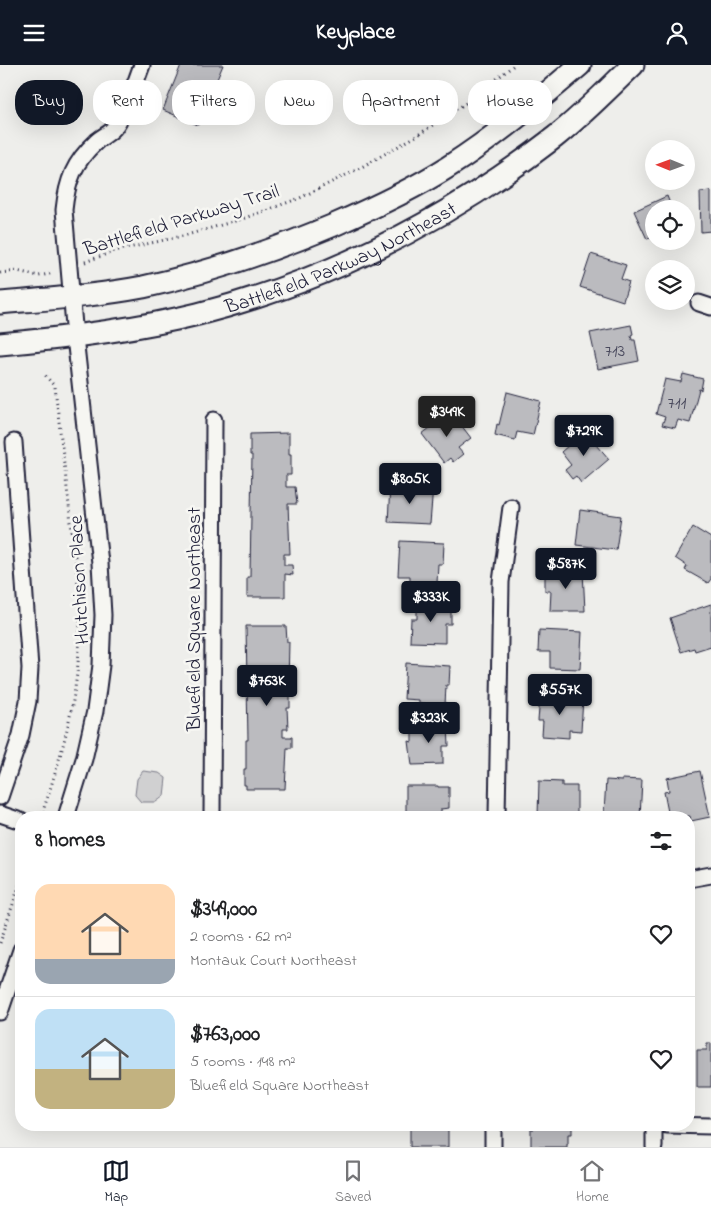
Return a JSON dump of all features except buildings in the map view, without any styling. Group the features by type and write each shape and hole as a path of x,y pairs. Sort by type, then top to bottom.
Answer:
{"main road":[{"name":"Battlefield Parkway Northeast","path":"0,303 142,287 231,263 307,236 365,211 462,157 528,109 580,65"},
{"name":"Battlefield Parkway Northeast","path":"0,344 75,337 198,314 262,296 324,273 429,221 503,175 556,135 633,65"}],"street":[{"name":"Hutchison Place","path":"68,811 84,759 95,711 101,665 103,615 100,563 75,337 64,210 66,191 72,173 83,155 97,141 113,130 125,108 142,65"},
{"name":"Bluefield Square Northeast","path":"212,811 214,420"},
{"path":"0,797 21,735 28,701 30,668 14,442"},
{"path":"497,811 501,583 511,507"},
{"path":"0,814 15,819"},
{"path":"695,878 711,875"},
{"path":"0,1013 15,967"},
{"path":"695,1126 711,1126"},
{"path":"493,1131 493,1147"},
{"path":"654,1131 654,1147"}],"path":[{"name":"Battlefield Parkway Trail","path":"0,273 18,271 39,276 69,271 90,259 115,251 187,235 242,219 300,198 360,168 418,135 469,101 514,65"},
{"path":"43,811 67,735 73,703 79,647 79,603 75,559 55,387 45,375"},
{"path":"0,943 15,897"}],"shaded area":[{"path":"143,771 159,773 166,778 164,796 156,802 141,802 135,795 137,779"}]}
